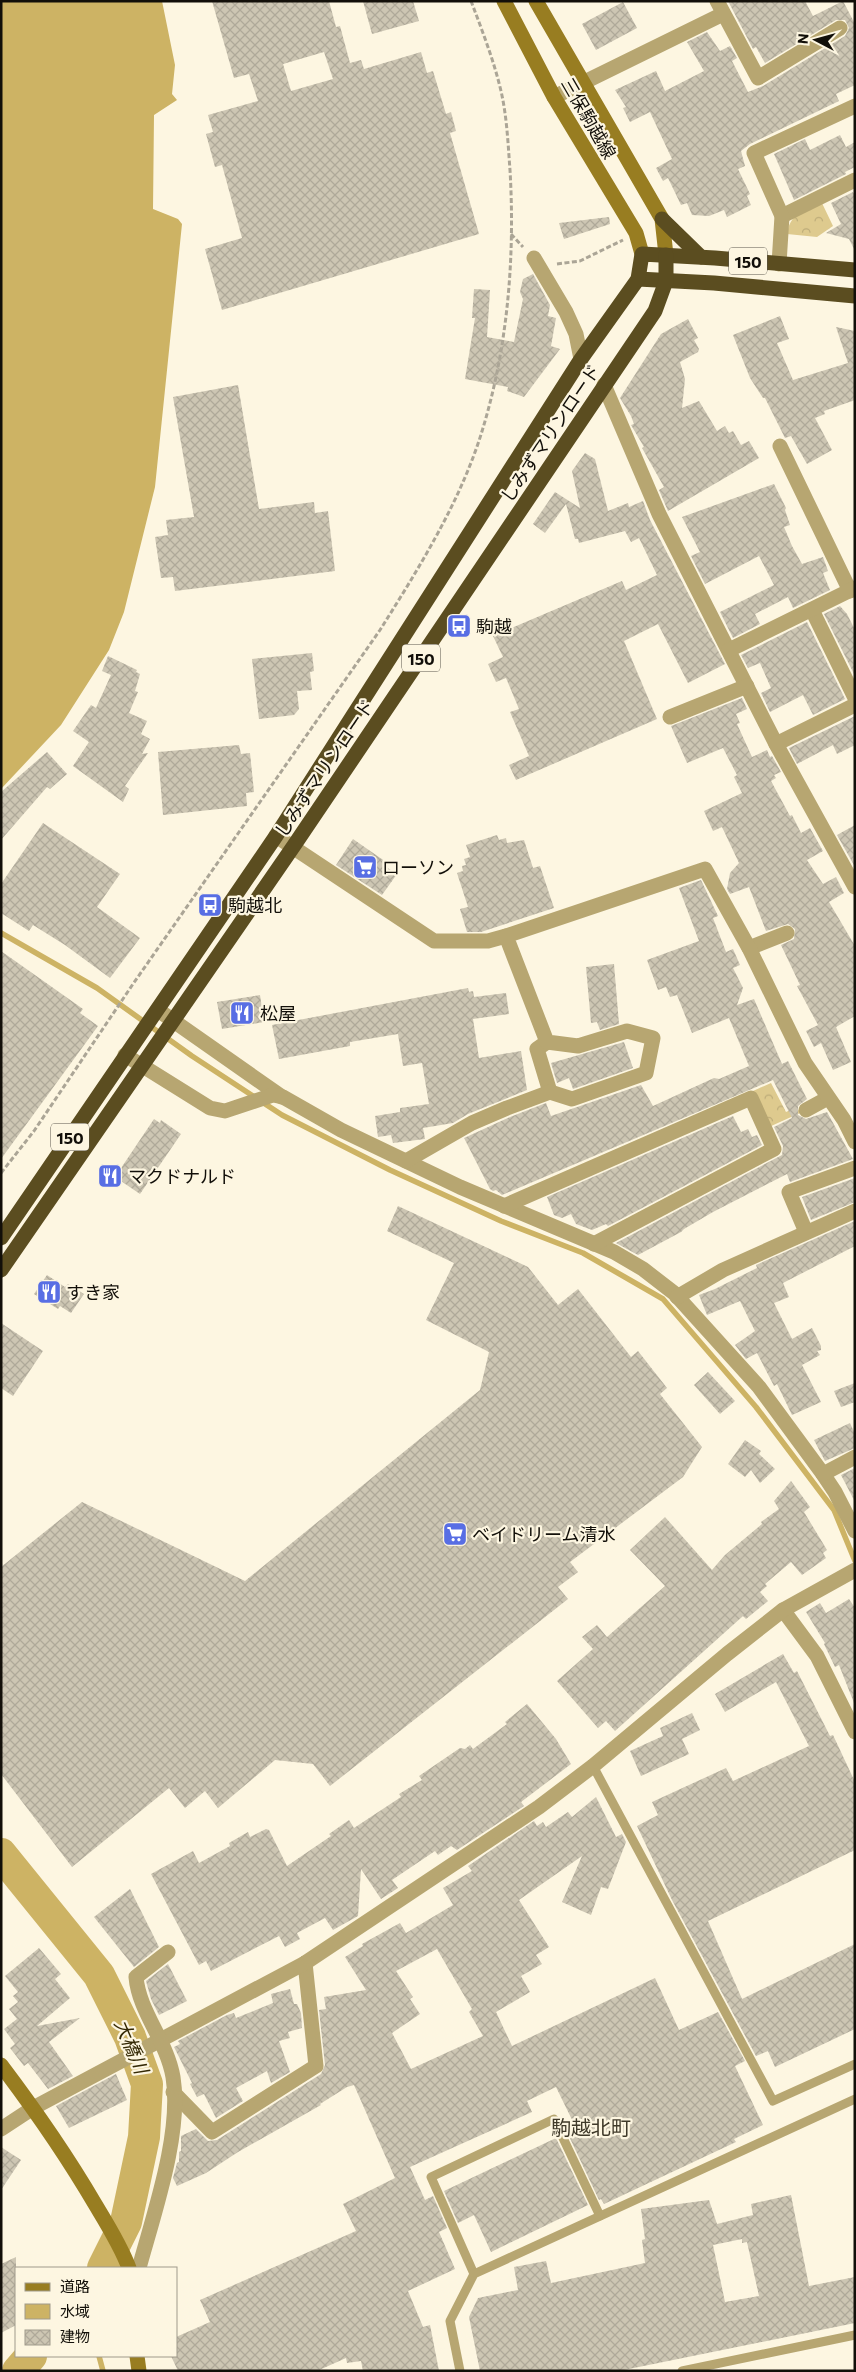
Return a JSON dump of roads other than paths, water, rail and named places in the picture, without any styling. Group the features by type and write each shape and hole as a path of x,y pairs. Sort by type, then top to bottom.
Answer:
{"highway":[{"path":"662,219 701,257"},
{"name":"150","path":"642,254 855,270"},
{"name":"しみずマリンロード","path":"1,1238 276,836 581,359 638,279 642,254"},
{"name":"150","path":"666,255 666,281"},
{"name":"150","path":"638,279 855,296"},
{"name":"しみずマリンロード","path":"1,1270 171,1026 655,311 666,281"}],"main road":[{"name":"三保駒越線","path":"504,1 554,97 636,234 642,254"},
{"name":"三保駒越線","path":"536,1 662,219 666,255"},
{"path":"1,2066 33,2108 81,2179 132,2267"},
{"path":"137,2357 139,2371"}],"street":[{"path":"554,97 720,8 758,78 840,28"},
{"path":"779,264 782,216 754,153 855,106"},
{"path":"782,216 855,180"},
{"path":"534,258 573,327 581,359"},
{"path":"604,385 659,514 776,744 855,887"},
{"path":"729,650 852,589 780,446"},
{"path":"812,610 855,698"},
{"path":"670,717 747,686"},
{"path":"776,744 855,705"},
{"path":"276,836 434,942 488,941 706,869 749,948 805,1063 844,1120 855,1142"},
{"path":"749,948 787,933"},
{"path":"506,936 548,1042"},
{"path":"154,1014 278,1096 341,1130 406,1162 504,1206 614,1252 643,1269 677,1297 759,1387 835,1492 855,1532"},
{"path":"406,1162 472,1123 550,1092 572,1099 646,1073 653,1038 626,1031 578,1046 548,1042 537,1049 550,1092"},
{"path":"126,1055 210,1108 225,1111 236,1109 252,1101 278,1096"},
{"path":"504,1206 751,1098 774,1149 594,1244"},
{"path":"806,1110 828,1098"},
{"path":"806,1232 788,1192 855,1168"},
{"path":"677,1297 723,1270 855,1211"},
{"path":"823,1474 855,1457"},
{"path":"1,2129 33,2108 304,1964 539,1807 593,1766 727,1654 783,1610 851,1572"},
{"path":"783,1610 817,1656 855,1732"},
{"path":"132,2267 160,2193 170,2143 174,2106 172,2076 137,1990 136,1976 168,1952"},
{"path":"173,2092 212,2132 316,2066 304,1964"}],"lane":[{"path":"593,1766 773,2101 855,2064"},
{"path":"460,2371 450,2321 474,2274 855,2099"},
{"path":"474,2274 431,2178 554,2119 600,2216"},
{"path":"682,2371 855,2335"}],"water":[{"path":"1,1 162,1 175,65 172,94 177,100 154,115 153,209 178,219 182,224 155,487 124,612 109,650 61,725 1,789"}],"waterway":[{"path":"1,933 97,988 192,1056 282,1115 390,1170 501,1221 583,1253 663,1299 756,1407 834,1510 855,1561"},
{"name":"大橋川","path":"1,1854 99,1975 130,2037 147,2084 144,2137 126,2222 104,2267"},
{"name":"大橋川","path":"121,2242 126,2222"},
{"path":"114,2267 118,2251"},
{"name":"大橋川","path":"18,2371 30,2357"},
{"path":"99,2357 103,2371"}],"place":[{"name":"駒越","path":"459,626"},
{"name":"ローソン","path":"365,867"},
{"name":"駒越北","path":"210,905"},
{"name":"松屋","path":"242,1013"},
{"name":"マクドナルド","path":"110,1176"},
{"name":"すき家","path":"49,1292"},
{"name":"ベイドリーム清水","path":"455,1534"}],"district":[{"name":"駒越北町","path":"591,2127"}]}
